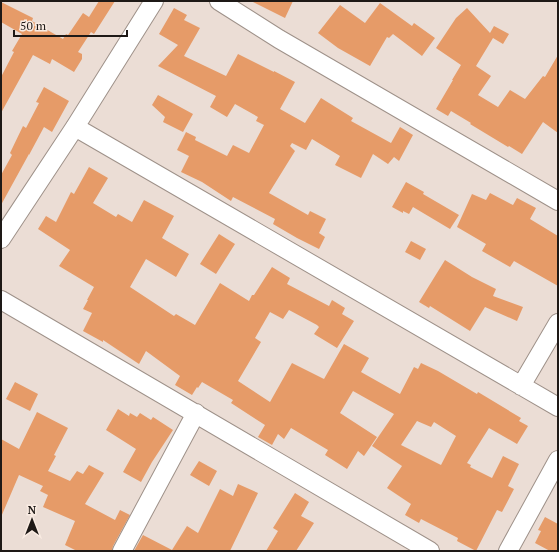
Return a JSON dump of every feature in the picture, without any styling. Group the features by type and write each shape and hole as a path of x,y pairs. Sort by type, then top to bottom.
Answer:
{"street":[{"path":"1,239 75,127 154,1"},
{"path":"219,1 279,39 558,201"},
{"path":"75,127 558,408"},
{"path":"1,300 196,413 410,546 430,551"},
{"path":"521,386 558,323"},
{"path":"122,551 196,413"},
{"path":"508,551 558,460"}],"building":[{"path":"99,1 115,1 94,34 91,32 78,52 82,54 82,59 74,72 52,59 50,64 33,55 1,113 1,77 14,52 12,51 22,34 1,22 1,2 33,18 32,21 63,39 66,34 68,35 83,13 89,17"},
{"path":"251,1 293,1 285,18"},
{"path":"380,3 412,26 414,23 435,38 422,56 393,34 389,38 387,37 370,66 338,48 318,33 340,5 365,23"},
{"path":"174,8 187,15 184,20 200,28 184,56 226,76 238,54 295,82 280,109 305,123 321,98 353,118 351,121 391,143 400,127 413,135 399,161 394,157 388,164 373,154 361,178 335,165 340,156 312,139 306,150 292,143 290,146 295,151 269,193 308,215 310,211 326,219 319,233 325,237 319,249 273,224 275,219 233,197 231,201 202,182 181,172 189,156 177,150 186,132 196,137 195,140 227,156 233,145 249,153 264,125 256,121 258,117 235,104 227,117 210,107 216,96 158,66 178,45 159,34"},
{"path":"467,8 490,33 494,26 509,34 503,44 493,38 476,66 491,76 478,95 498,107 510,90 525,99 543,76 545,77 558,55 558,133 543,122 522,154 470,124 471,123 451,111 448,116 436,109 461,65 436,48 456,18"},
{"path":"44,87 69,101 52,132 44,127 1,205 1,175 12,155 10,153 23,126 26,128 39,103 36,102"},
{"path":"158,95 193,114 183,132 163,122 165,117 152,105"},
{"path":"89,167 108,178 93,203 116,217 118,214 132,222 144,200 174,216 162,238 189,254 176,277 146,259 130,287 174,316 176,314 195,325 220,283 249,301 272,267 290,278 287,284 329,306 332,300 345,308 342,314 354,321 337,348 314,334 319,327 317,325 289,310 283,319 270,312 255,338 261,342 238,381 270,402 292,363 324,379 344,344 369,358 361,372 400,394 414,367 418,369 421,363 438,371 477,394 478,392 521,418 519,421 528,426 517,444 489,428 467,463 471,465 470,467 492,478 503,456 519,464 508,486 514,489 502,512 497,510 476,551 457,541 458,538 421,519 419,523 405,515 411,504 387,488 402,466 372,446 394,414 353,391 340,413 377,437 364,456 358,451 347,469 325,455 328,450 291,428 284,439 278,434 272,445 258,437 265,425 231,403 233,400 202,382 192,395 175,385 180,376 146,351 139,364 103,340 103,342 83,331 92,313 83,309 94,287 59,266 70,250 38,229 46,216 56,222 71,192 74,194","holes":["417,421 431,427 434,422 456,436 441,465 401,445"]},
{"path":"406,182 424,192 423,194 459,215 450,229 413,207 409,214 403,211 403,213 392,207"},
{"path":"490,193 513,205 517,198 536,208 530,219 558,236 558,286 514,261 510,267 482,251 486,244 457,227 472,194 486,200"},
{"path":"219,234 235,244 216,274 200,264"},
{"path":"411,241 426,249 420,260 405,252"},
{"path":"445,260 472,277 496,289 493,296 523,307 517,321 485,307 470,331 430,306 429,308 419,302"},
{"path":"15,382 38,394 30,411 6,399"},
{"path":"118,409 129,416 130,413 137,417 140,413 151,420 153,417 173,430 141,482 123,472 136,449 106,430"},
{"path":"37,412 68,428 54,455 56,456 48,471 70,481 77,471 83,474 89,465 104,473 85,504 115,520 120,510 130,515 113,546 112,551 77,551 65,545 75,521 43,507 48,495 40,491 43,486 19,475 1,517 1,439 19,449"},
{"path":"199,461 217,471 209,486 190,475"},
{"path":"238,484 258,493 230,551 134,551 143,535 172,550 187,526 198,533 220,489 233,496"},
{"path":"295,493 309,502 301,516 314,523 296,551 266,551 278,531 273,528"},
{"path":"545,517 558,524 558,551 550,551 535,543 541,531 538,530"}]}
